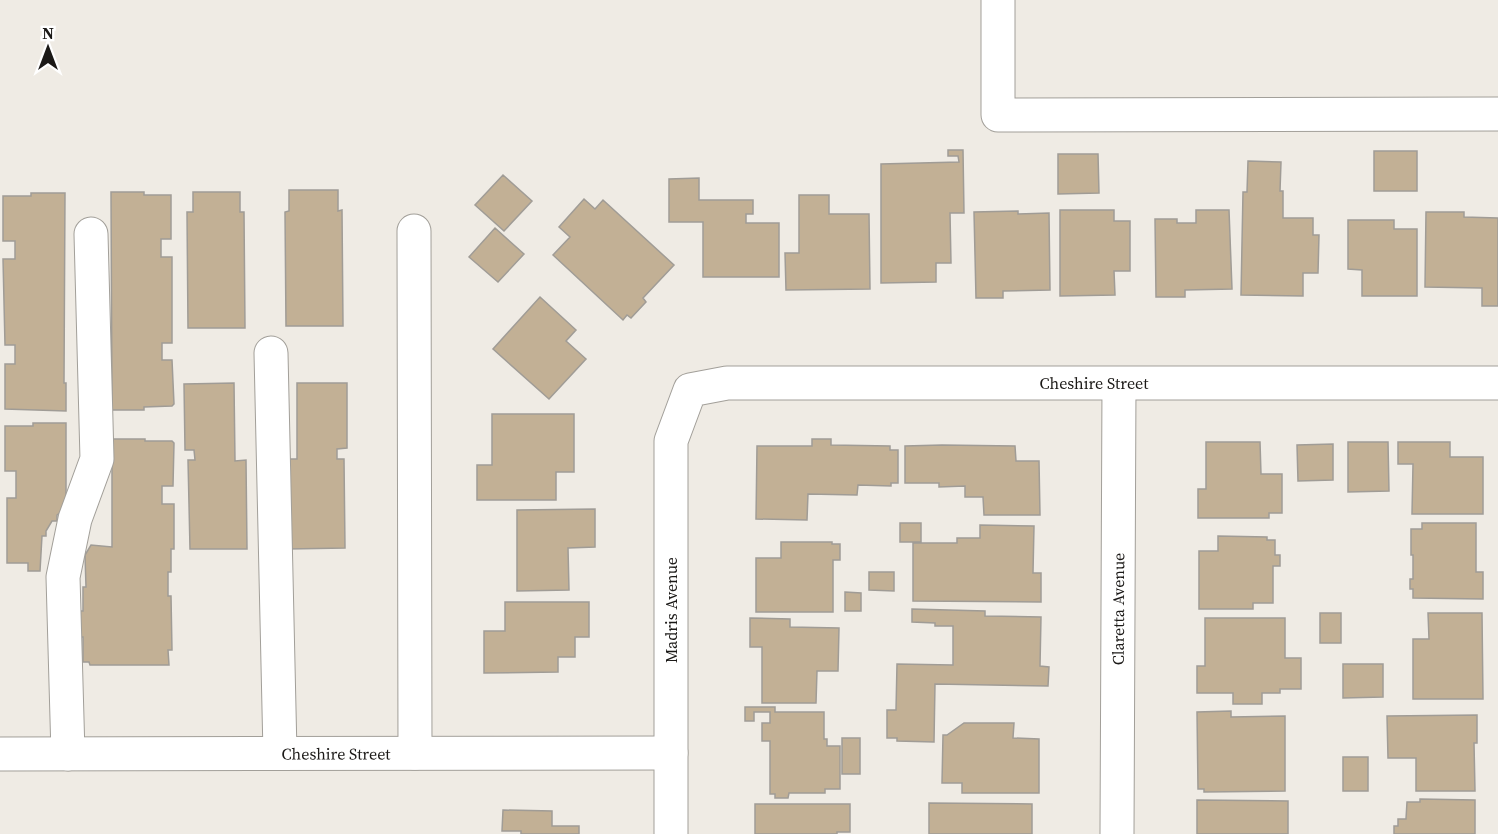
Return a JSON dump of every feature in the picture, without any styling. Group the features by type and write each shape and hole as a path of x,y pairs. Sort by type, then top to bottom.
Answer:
{"street":[{"path":"998,0 998,115 1498,114"},
{"path":"414,231 416,753"},
{"path":"68,754 63,577 75,519 97,459 91,234"},
{"path":"271,353 280,753"},
{"name":"Cheshire Street","path":"690,390 727,383 1498,383"},
{"name":"Claretta Avenue","path":"1117,834 1119,384"},
{"name":"Madris Avenue","path":"671,834 671,441 690,390"},
{"name":"Cheshire Street","path":"0,754 671,753"}],"building":[{"path":"948,150 963,150 964,213 950,213 951,263 936,263 936,282 881,283 881,164 959,162 958,156 948,156"},
{"path":"1374,151 1417,151 1417,191 1374,191"},
{"path":"1058,154 1098,154 1099,193 1058,194"},
{"path":"1248,161 1281,162 1280,191 1283,191 1283,218 1313,218 1313,235 1319,235 1318,273 1303,273 1303,296 1241,295 1243,192 1247,192"},
{"path":"503,175 532,201 504,231 475,205"},
{"path":"699,178 699,200 753,200 753,214 746,214 746,223 779,223 779,277 703,277 703,222 669,222 669,179"},
{"path":"289,190 338,190 338,211 342,210 343,326 286,326 285,212 289,211"},
{"path":"111,192 171,195 171,239 161,239 161,257 172,257 172,343 162,343 162,360 172,360 174,404 172,406 144,407 144,410 112,410"},
{"path":"193,192 240,192 240,212 244,212 245,328 188,328 187,212 193,212"},
{"path":"31,193 65,193 64,383 66,383 66,411 5,409 5,364 15,364 15,345 5,345 3,259 15,259 15,241 3,241 3,196 31,196"},
{"path":"799,195 829,195 829,214 869,214 870,289 786,290 785,253 799,253"},
{"path":"584,199 595,209 603,200 674,265 643,298 646,302 631,318 627,315 623,320 553,255 570,237 559,227"},
{"path":"1060,210 1114,210 1114,221 1130,221 1130,271 1114,271 1115,295 1060,296"},
{"path":"1196,210 1229,210 1232,289 1185,290 1185,297 1156,297 1155,219 1177,219 1177,223 1196,223"},
{"path":"1018,211 1018,214 1049,213 1050,290 1003,291 1003,298 976,298 974,212"},
{"path":"1426,212 1464,212 1464,217 1498,218 1498,306 1482,306 1482,288 1425,287"},
{"path":"1348,220 1394,220 1394,229 1417,229 1417,296 1362,296 1362,270 1348,269"},
{"path":"495,228 524,254 498,282 469,257"},
{"path":"540,297 576,330 566,341 586,359 549,399 493,349"},
{"path":"234,383 235,461 246,460 247,549 190,549 188,460 195,460 194,450 185,450 184,384"},
{"path":"297,383 347,383 347,448 337,449 337,459 344,459 345,548 288,549 287,459 297,459"},
{"path":"492,414 574,414 574,472 556,472 556,500 477,500 477,465 492,465"},
{"path":"33,423 66,423 66,508 57,515 57,521 52,521 46,531 46,536 42,536 40,571 28,571 28,563 7,563 7,498 16,498 16,471 5,471 5,426 33,426"},
{"path":"112,439 145,439 145,441 172,441 174,443 173,486 162,486 162,504 174,504 174,549 171,549 171,572 168,572 172,650 168,650 169,665 90,665 89,662 83,662 80,611 83,611 83,587 86,587 85,555 91,545 112,547"},
{"path":"812,439 831,439 831,445 890,446 890,450 898,450 898,483 891,483 891,486 858,485 857,495 808,494 807,520 756,519 757,446 812,446"},
{"path":"1206,442 1260,442 1261,474 1282,474 1282,513 1269,513 1269,518 1198,518 1198,489 1206,489"},
{"path":"1348,442 1388,442 1389,491 1348,492"},
{"path":"1398,442 1450,442 1450,457 1483,457 1483,514 1412,514 1413,464 1398,464"},
{"path":"1333,444 1333,480 1298,481 1297,445"},
{"path":"905,446 1015,446 1016,461 1039,461 1040,515 984,515 983,497 965,497 965,486 939,487 939,483 905,483"},
{"path":"595,509 595,547 568,548 569,590 517,591 517,510"},
{"path":"900,523 921,523 921,542 900,542"},
{"path":"1422,523 1476,523 1476,572 1483,572 1483,599 1413,598 1413,589 1410,589 1410,579 1413,579 1411,529 1422,529"},
{"path":"980,525 1034,526 1033,573 1041,573 1041,602 913,601 913,543 957,543 957,538 980,538"},
{"path":"1218,536 1267,537 1267,540 1275,540 1275,555 1280,555 1280,566 1273,566 1273,603 1253,603 1253,609 1199,609 1199,551 1218,551"},
{"path":"781,542 840,544 840,560 833,560 833,612 756,612 756,558 781,558"},
{"path":"869,572 894,572 894,591 869,590"},
{"path":"845,592 861,593 861,611 845,611"},
{"path":"505,602 589,602 589,637 575,637 575,657 558,657 558,672 484,673 484,631 505,631"},
{"path":"912,609 985,611 985,616 1041,617 1040,666 1049,667 1048,686 935,684 934,742 897,741 897,738 887,738 887,710 896,710 897,664 953,665 953,626 912,622"},
{"path":"1320,613 1341,613 1341,643 1320,643"},
{"path":"1428,613 1482,613 1483,699 1413,699 1413,639 1429,639"},
{"path":"750,618 790,619 790,627 839,628 838,671 817,671 816,703 762,703 762,647 750,647"},
{"path":"1205,618 1285,618 1285,658 1301,658 1301,689 1280,689 1280,693 1262,693 1262,704 1233,704 1233,693 1197,693 1197,666 1205,666"},
{"path":"1343,664 1383,664 1383,697 1343,698"},
{"path":"745,707 775,707 775,712 824,712 824,739 827,739 827,746 840,746 840,789 825,789 825,793 789,793 788,798 775,798 775,794 770,794 770,741 762,741 762,723 770,723 770,712 754,712 754,721 745,721"},
{"path":"1231,711 1231,717 1285,716 1285,791 1204,792 1204,789 1198,789 1197,712"},
{"path":"1477,715 1477,743 1474,743 1475,791 1416,791 1416,758 1388,758 1387,716"},
{"path":"964,723 1014,723 1013,738 1039,739 1039,793 962,793 962,783 942,783 943,735 947,735"},
{"path":"842,738 860,738 860,774 842,774"},
{"path":"1343,757 1368,757 1368,791 1343,791"},
{"path":"1420,799 1475,800 1475,834 1394,834 1394,826 1398,826 1398,819 1406,819 1407,802 1420,802"},
{"path":"1197,800 1288,801 1288,834 1197,834"},
{"path":"929,803 1032,804 1032,834 929,834"},
{"path":"755,804 850,804 850,832 755,834"},
{"path":"503,810 552,811 552,826 579,826 579,834 521,834 521,831 502,831"}]}
